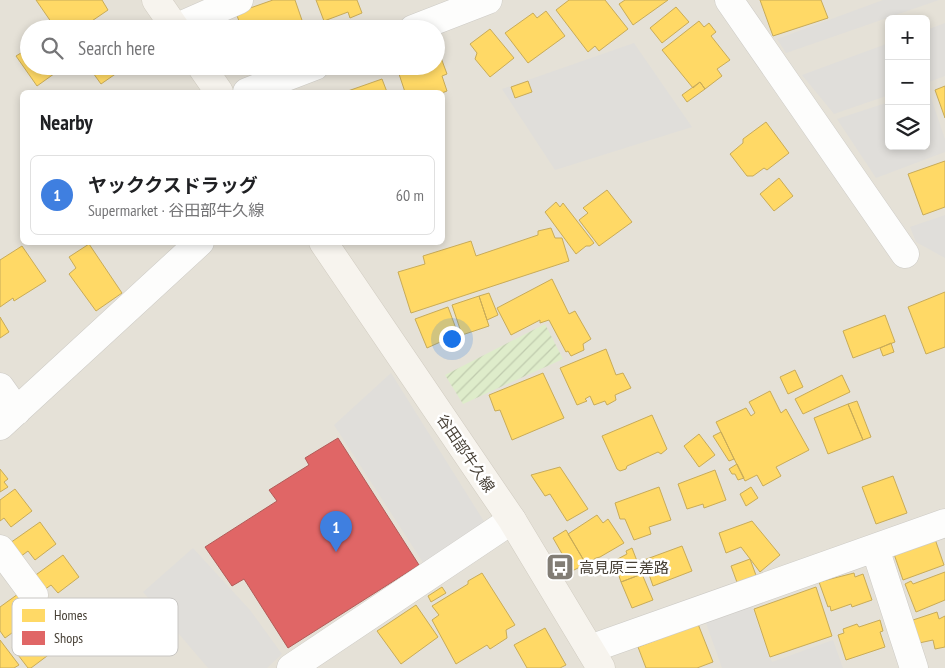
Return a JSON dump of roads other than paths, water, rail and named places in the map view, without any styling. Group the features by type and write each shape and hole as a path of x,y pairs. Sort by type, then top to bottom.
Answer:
{"main road":[{"path":"156,0 170,20"},
{"path":"207,75 218,90"},
{"name":"谷田部牛久線","path":"325,245 512,520 596,659"}],"street":[{"path":"193,20 239,0"},
{"path":"436,20 488,0"},
{"path":"730,0 905,254"},
{"path":"252,90 291,75"},
{"path":"0,387 8,419 197,245"},
{"path":"291,668 512,520"},
{"path":"596,659 875,548 945,523"},
{"path":"875,548 914,668"},
{"path":"0,549 34,595"}],"place":[{"name":"ヤッククスドラッグ","path":"336,552"},
{"name":"高見原三差路","path":"560,567"}]}
